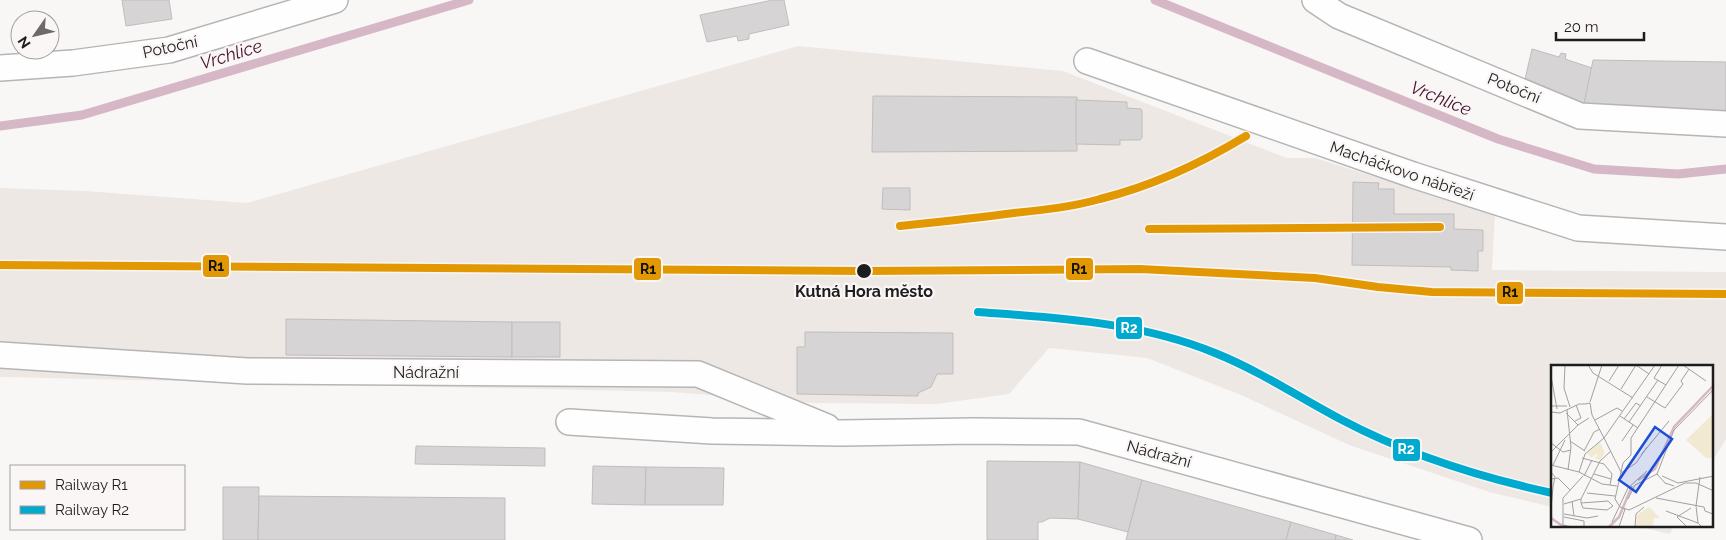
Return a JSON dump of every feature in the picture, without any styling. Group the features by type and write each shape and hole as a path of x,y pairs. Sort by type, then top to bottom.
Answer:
{"street":[{"name":"Potoční","path":"0,68 73,64 169,50 336,0"},
{"name":"Potoční","path":"1315,0 1339,16 1580,116 1726,124"},
{"name":"Macháčkovo nábřeží","path":"1087,60 1403,172 1578,228 1726,237"},
{"name":"Nádražní","path":"0,355 247,371 698,374 840,433"},
{"name":"Nádražní","path":"569,422 712,431 840,433 1079,432 1470,540"}],"shaded area":[{"path":"798,46 1063,71 1287,158 1315,158 1495,214 1492,270 1726,272 1726,439 1714,459 1714,365 1551,365 1551,507 1489,492 1349,445 1241,395 1147,358 1049,348 1009,394 937,404 814,403 671,392 0,377 0,188 85,191 247,203"},
{"path":"1644,528 1673,528 1670,534"}],"building":[{"path":"122,0 169,0 172,19 126,26"},
{"path":"773,0 784,0 789,25 749,34 749,39 738,41 737,36 707,42 700,15"},
{"path":"1532,49 1559,57 1561,53 1566,54 1565,59 1592,68 1583,109 1523,88"},
{"path":"1593,60 1726,62 1726,112 1583,109"},
{"path":"873,96 1077,97 1077,151 872,152"},
{"path":"1076,100 1127,102 1127,108 1141,109 1142,138 1140,140 1120,140 1120,145 1076,144"},
{"path":"1353,182 1379,183 1378,189 1394,189 1394,214 1454,214 1454,229 1483,230 1483,251 1478,251 1478,271 1451,270 1451,267 1352,265"},
{"path":"883,188 910,188 910,210 882,209"},
{"path":"286,319 512,322 512,357 286,355"},
{"path":"512,322 560,322 560,357 512,357"},
{"path":"805,332 953,333 953,374 937,374 931,387 918,393 918,396 797,394 797,347 805,347"},
{"path":"416,446 545,448 545,466 415,464"},
{"path":"987,461 1080,462 1078,519 1050,518 1038,522 1038,540 987,540"},
{"path":"1080,462 1142,480 1128,532 1078,519"},
{"path":"593,466 646,467 645,505 592,504"},
{"path":"646,467 724,468 723,505 645,505"},
{"path":"1142,480 1291,522 1286,540 1126,540"},
{"path":"223,487 259,487 258,540 223,540"},
{"path":"259,496 505,498 505,540 258,540"},
{"path":"1291,522 1336,535 1335,540 1286,540"},
{"path":"1336,535 1353,540 1335,540"}],"waterway":[{"name":"Vrchlice","path":"0,126 82,115 469,0"},
{"name":"Vrchlice","path":"1155,0 1498,139 1594,169 1678,174 1726,169"}],"rail line":[{"name":"R1","path":"900,226 1047,209 1089,202 1157,181 1211,156 1246,136"},
{"name":"R1","path":"1149,229 1440,227"},
{"name":"R1","path":"0,265 864,271 1140,269 1315,278 1432,292 1726,294"},
{"name":"R2","path":"978,312 1098,323 1158,334 1187,343 1232,360 1342,420 1392,444 1444,464 1551,493"}],"place":[{"name":"Kutná Hora město","path":"864,271"}]}
